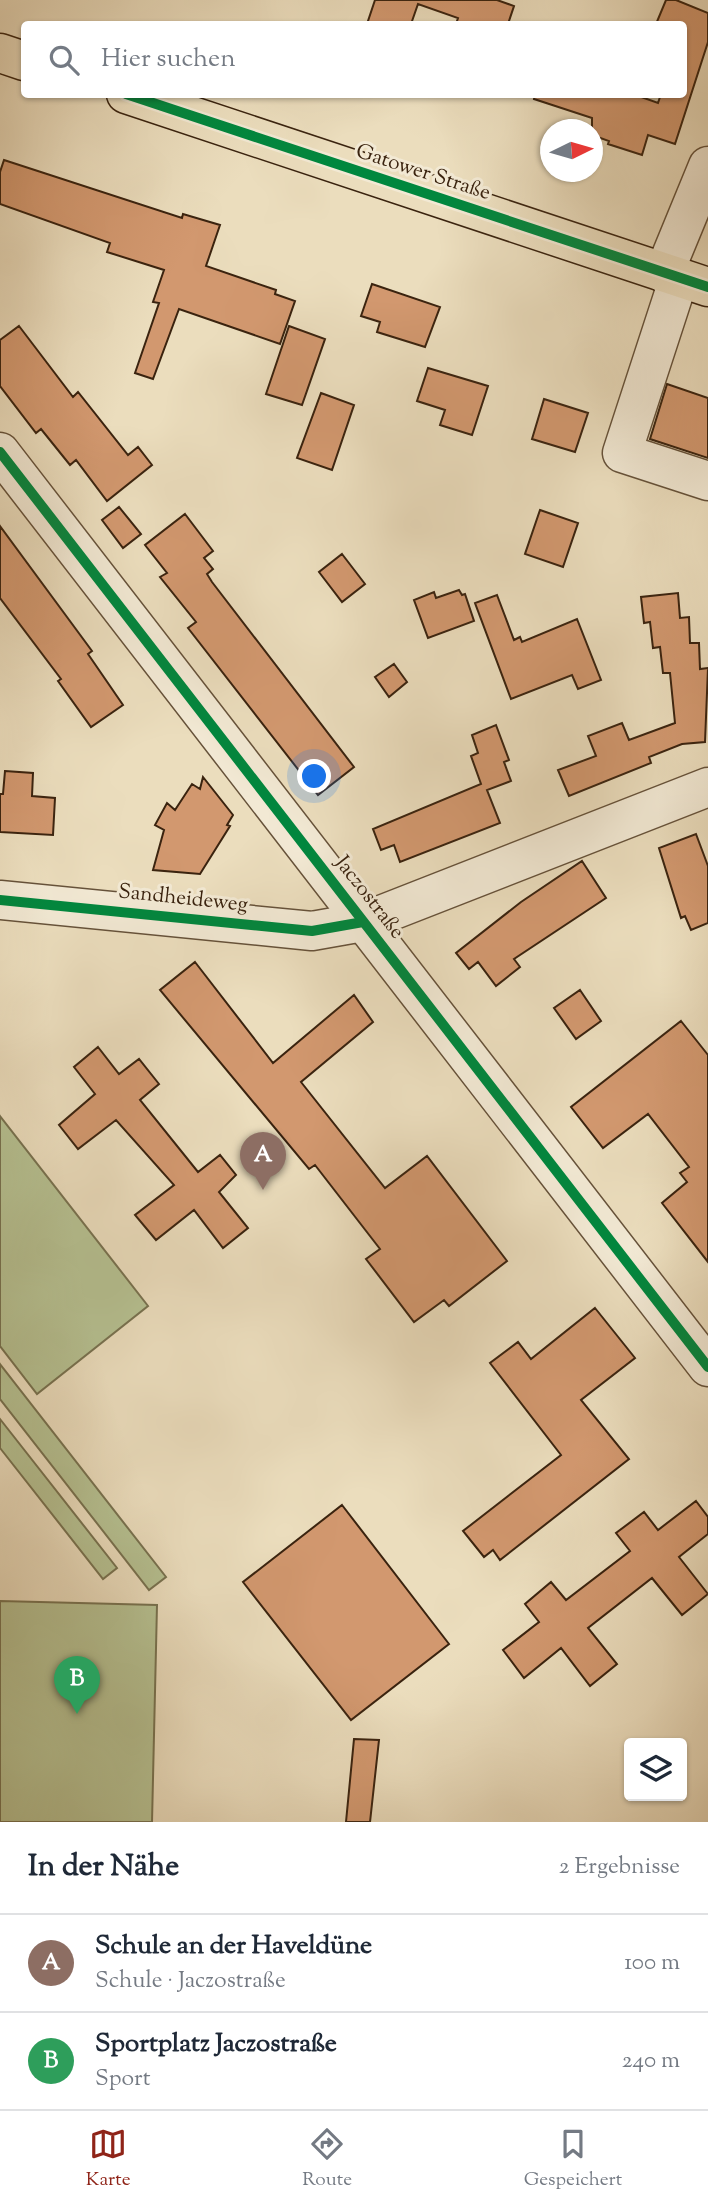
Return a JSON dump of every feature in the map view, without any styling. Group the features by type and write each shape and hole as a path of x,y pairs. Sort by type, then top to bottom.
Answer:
{"main road":[{"path":"0,53 21,60"},
{"name":"Gatower Straße","path":"138,98 684,279"}],"street":[{"path":"708,166 684,279 622,453 708,481"},
{"name":"Jaczostraße","path":"0,452 708,1367"},
{"name":"Sandheideweg","path":"0,900 312,931 363,922 708,787"}],"green space":[{"path":"0,1116 148,1306 37,1394 0,1346"},
{"path":"0,1364 166,1577 149,1590 0,1399"},
{"path":"0,1419 117,1568 103,1579 0,1448"},
{"path":"0,1601 157,1605 152,1822 0,1822"}],"building":[{"path":"375,0 497,0 514,6 509,21 457,21 458,18 418,4 412,21 368,21"},
{"path":"666,0 676,0 708,13 708,42 675,144 648,135 642,155 608,144 609,141 603,139 603,119 592,119 534,99 644,98 658,103 660,98 687,98 687,21 657,21"},
{"path":"4,160 182,218 183,214 220,225 206,266 276,290 275,294 295,301 280,344 179,309 153,379 135,373 159,303 153,302 164,270 107,252 110,243 0,204 0,172"},
{"path":"372,284 440,307 425,347 377,332 380,322 361,316"},
{"path":"19,326 73,397 78,392 128,455 138,447 152,465 107,501 76,460 70,465 41,429 36,433 0,386 0,340"},
{"path":"289,326 325,339 302,405 266,394"},
{"path":"428,368 488,386 472,435 440,425 445,410 417,401"},
{"path":"667,384 708,398 708,458 650,439"},
{"path":"321,393 354,405 332,470 297,458"},
{"path":"544,399 588,413 575,452 532,439"},
{"path":"119,507 141,534 123,548 102,520"},
{"path":"540,510 578,523 563,567 525,554"},
{"path":"185,514 213,551 204,558 213,569 207,574 212,582 354,767 318,795 188,628 196,622 160,577 167,573 145,545"},
{"path":"0,526 92,651 88,654 123,705 91,727 58,681 61,679 0,598"},
{"path":"342,554 365,584 342,602 319,572"},
{"path":"459,590 462,595 465,594 474,621 428,638 414,600 434,592 436,598"},
{"path":"678,593 680,618 689,617 690,643 699,643 700,669 708,668 705,742 682,744 649,757 651,763 569,796 558,770 596,756 588,736 622,723 629,740 675,723 670,673 663,673 660,647 653,648 650,622 644,623 641,597"},
{"path":"497,595 514,640 520,637 522,642 577,619 601,680 578,689 572,675 511,699 475,603"},
{"path":"394,664 407,682 389,697 375,677"},
{"path":"496,725 509,760 504,762 511,781 487,790 500,823 400,862 394,845 381,850 373,829 481,784 471,756 478,753 472,735"},
{"path":"5,771 33,773 32,796 55,798 53,835 0,832 0,794 3,794"},
{"path":"203,777 233,815 227,825 230,826 200,874 153,870 164,830 155,825 167,803 175,810 192,784 200,789"},
{"path":"696,834 708,866 708,923 691,930 685,916 681,918 659,848"},
{"path":"582,861 606,898 514,959 520,967 496,986 478,962 469,969 456,953 521,902"},
{"path":"195,962 273,1063 354,995 373,1022 301,1082 385,1188 427,1156 507,1261 449,1306 444,1300 414,1322 366,1259 380,1249 315,1165 309,1169 160,990"},
{"path":"580,990 601,1021 576,1039 554,1008"},
{"path":"681,1021 708,1055 708,1262 662,1203 687,1182 680,1173 689,1167 648,1114 603,1148 571,1107"},
{"path":"98,1047 119,1074 139,1059 159,1084 140,1100 198,1172 220,1155 236,1175 219,1192 248,1228 223,1248 194,1210 156,1240 135,1215 174,1185 116,1120 78,1149 59,1125 95,1094 74,1067"},
{"path":"595,1308 635,1358 581,1400 629,1459 500,1560 493,1550 484,1557 463,1531 561,1455 490,1363 518,1342 531,1359"},
{"path":"696,1501 708,1517 708,1534 679,1557 708,1594 682,1615 652,1578 588,1628 617,1664 590,1686 561,1648 524,1678 503,1650 539,1622 525,1604 551,1582 566,1600 630,1551 616,1533 644,1512 658,1530"},
{"path":"342,1505 449,1644 351,1720 243,1582"},
{"path":"354,1739 379,1740 370,1822 346,1822"}],"cycle path":[{"path":"138,98 708,287"},
{"path":"0,452 708,1367"},
{"path":"0,900 312,931 363,922"}],"place":[{"name":"Schule an der Haveldüne","path":"263,1190"},
{"name":"Sportplatz Jaczostraße","path":"77,1714"}]}
